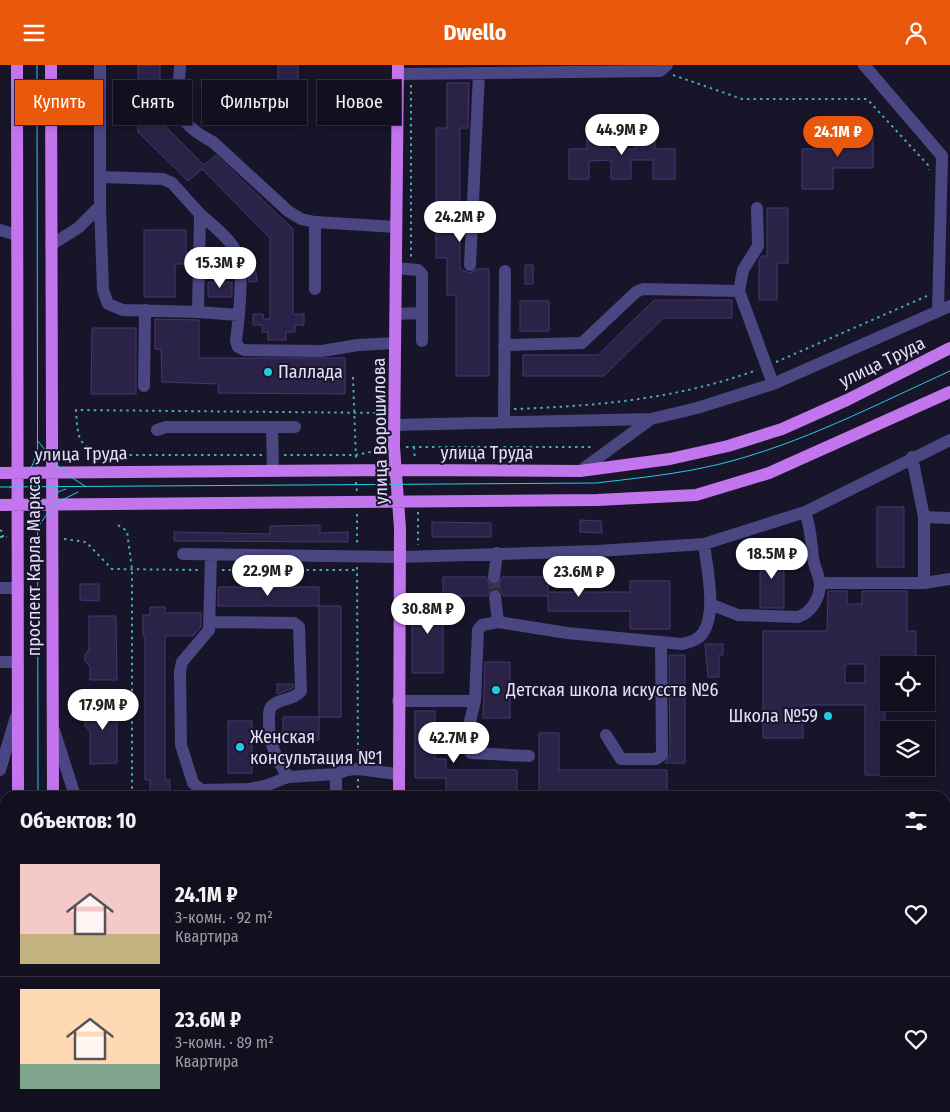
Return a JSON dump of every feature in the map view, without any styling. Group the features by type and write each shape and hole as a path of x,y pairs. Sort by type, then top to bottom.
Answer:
{"main road":[{"name":"проспект Карла Маркса","path":"17,65 18,791"},
{"name":"проспект Карла Маркса","path":"50,65 53,791"},
{"name":"улица Ворошилова","path":"399,791 400,557 394,425 396,227 402,71"},
{"name":"улица Труда","path":"0,473 273,470 580,471 670,459 728,446 782,429 847,400 950,348"},
{"path":"0,505 597,500 696,495 769,473 950,392"}],"street":[{"path":"100,65 102,177 100,206 104,297 115,309 239,315"},
{"path":"180,65 178,111 182,119 198,134 213,142 288,211 302,219 315,222 396,227"},
{"path":"394,425 503,416 651,419 697,408 773,384 878,339 944,308 939,291 946,194 942,156 864,65"},
{"path":"402,71 479,73 663,68"},
{"path":"470,265 479,73"},
{"path":"102,177 166,179 229,241 236,253 241,291 236,345 244,350 322,351 358,345 395,343"},
{"path":"51,245 78,228 100,206"},
{"path":"757,208 758,246 743,269 739,291 773,384"},
{"path":"198,312 200,214"},
{"path":"315,222 315,289"},
{"path":"0,230 17,235"},
{"path":"396,268 418,270 422,274 422,341"},
{"path":"503,416 505,271"},
{"path":"504,345 582,343 636,292 643,289 739,291"},
{"path":"144,311 144,386"},
{"path":"395,314 422,313"},
{"path":"580,471 651,419"},
{"path":"156,430 166,427 295,427"},
{"path":"272,428 273,470"},
{"path":"183,553 400,557 598,551 704,544 805,512 912,457 950,440"},
{"path":"912,457 924,517 924,583"},
{"path":"710,604 738,615 798,617 806,614 812,608 820,583 813,557 811,528 805,512"},
{"path":"924,517 950,518"},
{"path":"529,756 471,753 469,725 475,701 479,628 484,624 498,622 566,633 682,644 696,640 703,633 710,604 704,544"},
{"path":"494,577 497,553"},
{"path":"200,791 193,783 181,745 180,671 182,662 205,636 210,622 211,555"},
{"path":"820,583 924,583 950,579"},
{"path":"0,588 18,588"},
{"path":"494,596 498,622"},
{"path":"210,622 294,623 299,627 301,691 297,695 274,703 268,712 269,740 274,755 288,777"},
{"path":"606,735 621,759 656,759 662,755 661,642"},
{"path":"0,662 17,662"},
{"path":"398,701 475,701"},
{"path":"0,770 17,715"},
{"path":"53,725 74,791"},
{"path":"226,791 265,786 288,777 336,774 358,769 398,774"},
{"path":"336,774 336,791"}],"path":[{"path":"663,68 742,99 867,99 928,165 931,177"},
{"path":"402,71 411,269"},
{"path":"503,416 671,395 733,379 939,291"},
{"path":"353,377 356,455 358,791"},
{"path":"383,413 76,410 78,437 83,445 91,450 110,455 356,455 394,447 611,447"},
{"path":"418,514 418,556"},
{"path":"118,525 127,531 132,569 132,791"},
{"path":"0,530 3,532 3,537"}],"building":[{"path":"138,65 160,65 160,80 138,80"},
{"path":"278,65 298,65 298,80 278,80"},
{"path":"447,83 469,83 468,128 460,128 460,269 470,273 477,269 489,269 489,376 456,376 456,295 447,295 447,258 436,258 436,128 447,128"},
{"path":"138,125 164,125 204,165 216,155 293,229 293,314 304,314 304,325 295,325 295,332 286,332 286,340 268,340 268,332 262,332 262,325 253,325 253,314 263,314 264,319 270,319 270,238 202,169 188,181 138,132"},
{"path":"842,127 873,127 873,168 833,168 833,189 802,189 802,149 842,149"},
{"path":"587,130 609,130 609,149 635,149 635,130 655,130 655,149 675,149 675,179 653,179 653,160 631,160 631,179 611,179 611,160 589,161 589,179 569,179 569,149 587,149"},
{"path":"767,208 788,208 788,263 777,263 777,300 759,300 759,260 762,256 767,256"},
{"path":"144,230 186,230 186,264 175,264 175,297 144,297"},
{"path":"525,265 533,265 533,284 525,284"},
{"path":"255,266 257,281 249,282 248,267"},
{"path":"208,282 232,282 232,297 208,297"},
{"path":"654,300 732,300 732,318 663,318 604,376 523,376 523,355 598,355"},
{"path":"520,301 549,301 549,331 520,331"},
{"name":"Паллада","path":"155,319 199,320 199,358 345,358 345,394 218,393 219,384 162,382 161,349 155,349"},
{"path":"92,328 136,328 136,394 91,394"},
{"path":"877,507 904,507 904,567 877,567"},
{"path":"580,520 601,521 602,533 580,532"},
{"path":"432,522 491,523 491,537 432,537"},
{"path":"320,525 320,533 348,532 348,542 174,541 174,532 270,534 270,526"},
{"path":"760,553 784,553 784,608 760,608"},
{"path":"443,577 486,577 489,583 493,585 500,582 502,577 548,577 548,592 630,592 630,581 670,581 670,629 630,629 630,611 548,611 548,596 503,596 501,591 495,588 490,590 487,596 443,596"},
{"path":"80,584 99,584 99,601 80,600"},
{"path":"218,587 319,587 319,606 218,606"},
{"path":"828,591 847,591 847,604 862,604 862,591 907,591 907,631 916,631 916,656 880,656 880,711 885,711 885,721 880,721 880,775 865,775 865,705 803,705 803,738 763,738 763,631 827,631","holes":["845,664 865,664 865,683 845,683"]},
{"path":"412,596 443,596 443,673 412,673"},
{"path":"319,606 341,606 341,717 319,717"},
{"path":"150,607 165,607 165,613 201,613 201,627 193,636 165,636 165,780 170,780 170,791 150,791 150,780 145,780 145,636 143,636 143,615 150,615"},
{"path":"89,616 116,616 117,680 90,680 90,666 85,661 85,654 89,650"},
{"path":"705,644 723,644 723,655 719,655 719,677 708,677"},
{"path":"669,655 685,655 685,763 665,763 670,755"},
{"name":"Детская школа искусств №6","path":"485,662 510,662 510,718 483,718"},
{"path":"277,684 293,684 293,688 277,694"},
{"path":"117,699 117,763 90,764 90,731 85,726 85,719 90,715 90,700"},
{"path":"415,711 435,711 435,759 446,759 446,770 517,770 517,791 446,791 446,778 415,778"},
{"path":"283,717 319,717 319,740 283,740"},
{"name":"Женская консультация №1","path":"228,721 252,721 252,773 228,773"},
{"path":"539,733 559,733 559,770 667,770 667,791 539,791"}],"tunnel":[{"path":"494,577 495,596"}],"tram line":[{"path":"37,65 38,791"},
{"path":"0,487 596,483 674,473 750,456 809,435 950,371"},
{"path":"37,440 63,472 85,486"},
{"path":"10,488 32,466 36,456"},
{"path":"37,514 49,498 66,489"},
{"path":"38,527 54,504 78,492"}],"place":[{"name":"Паллада","path":"268,372"},
{"name":"Детская школа искусств №6","path":"496,690"},
{"name":"Школа №59","path":"828,716"},
{"name":"Женская консультация №1","path":"240,747"}]}
